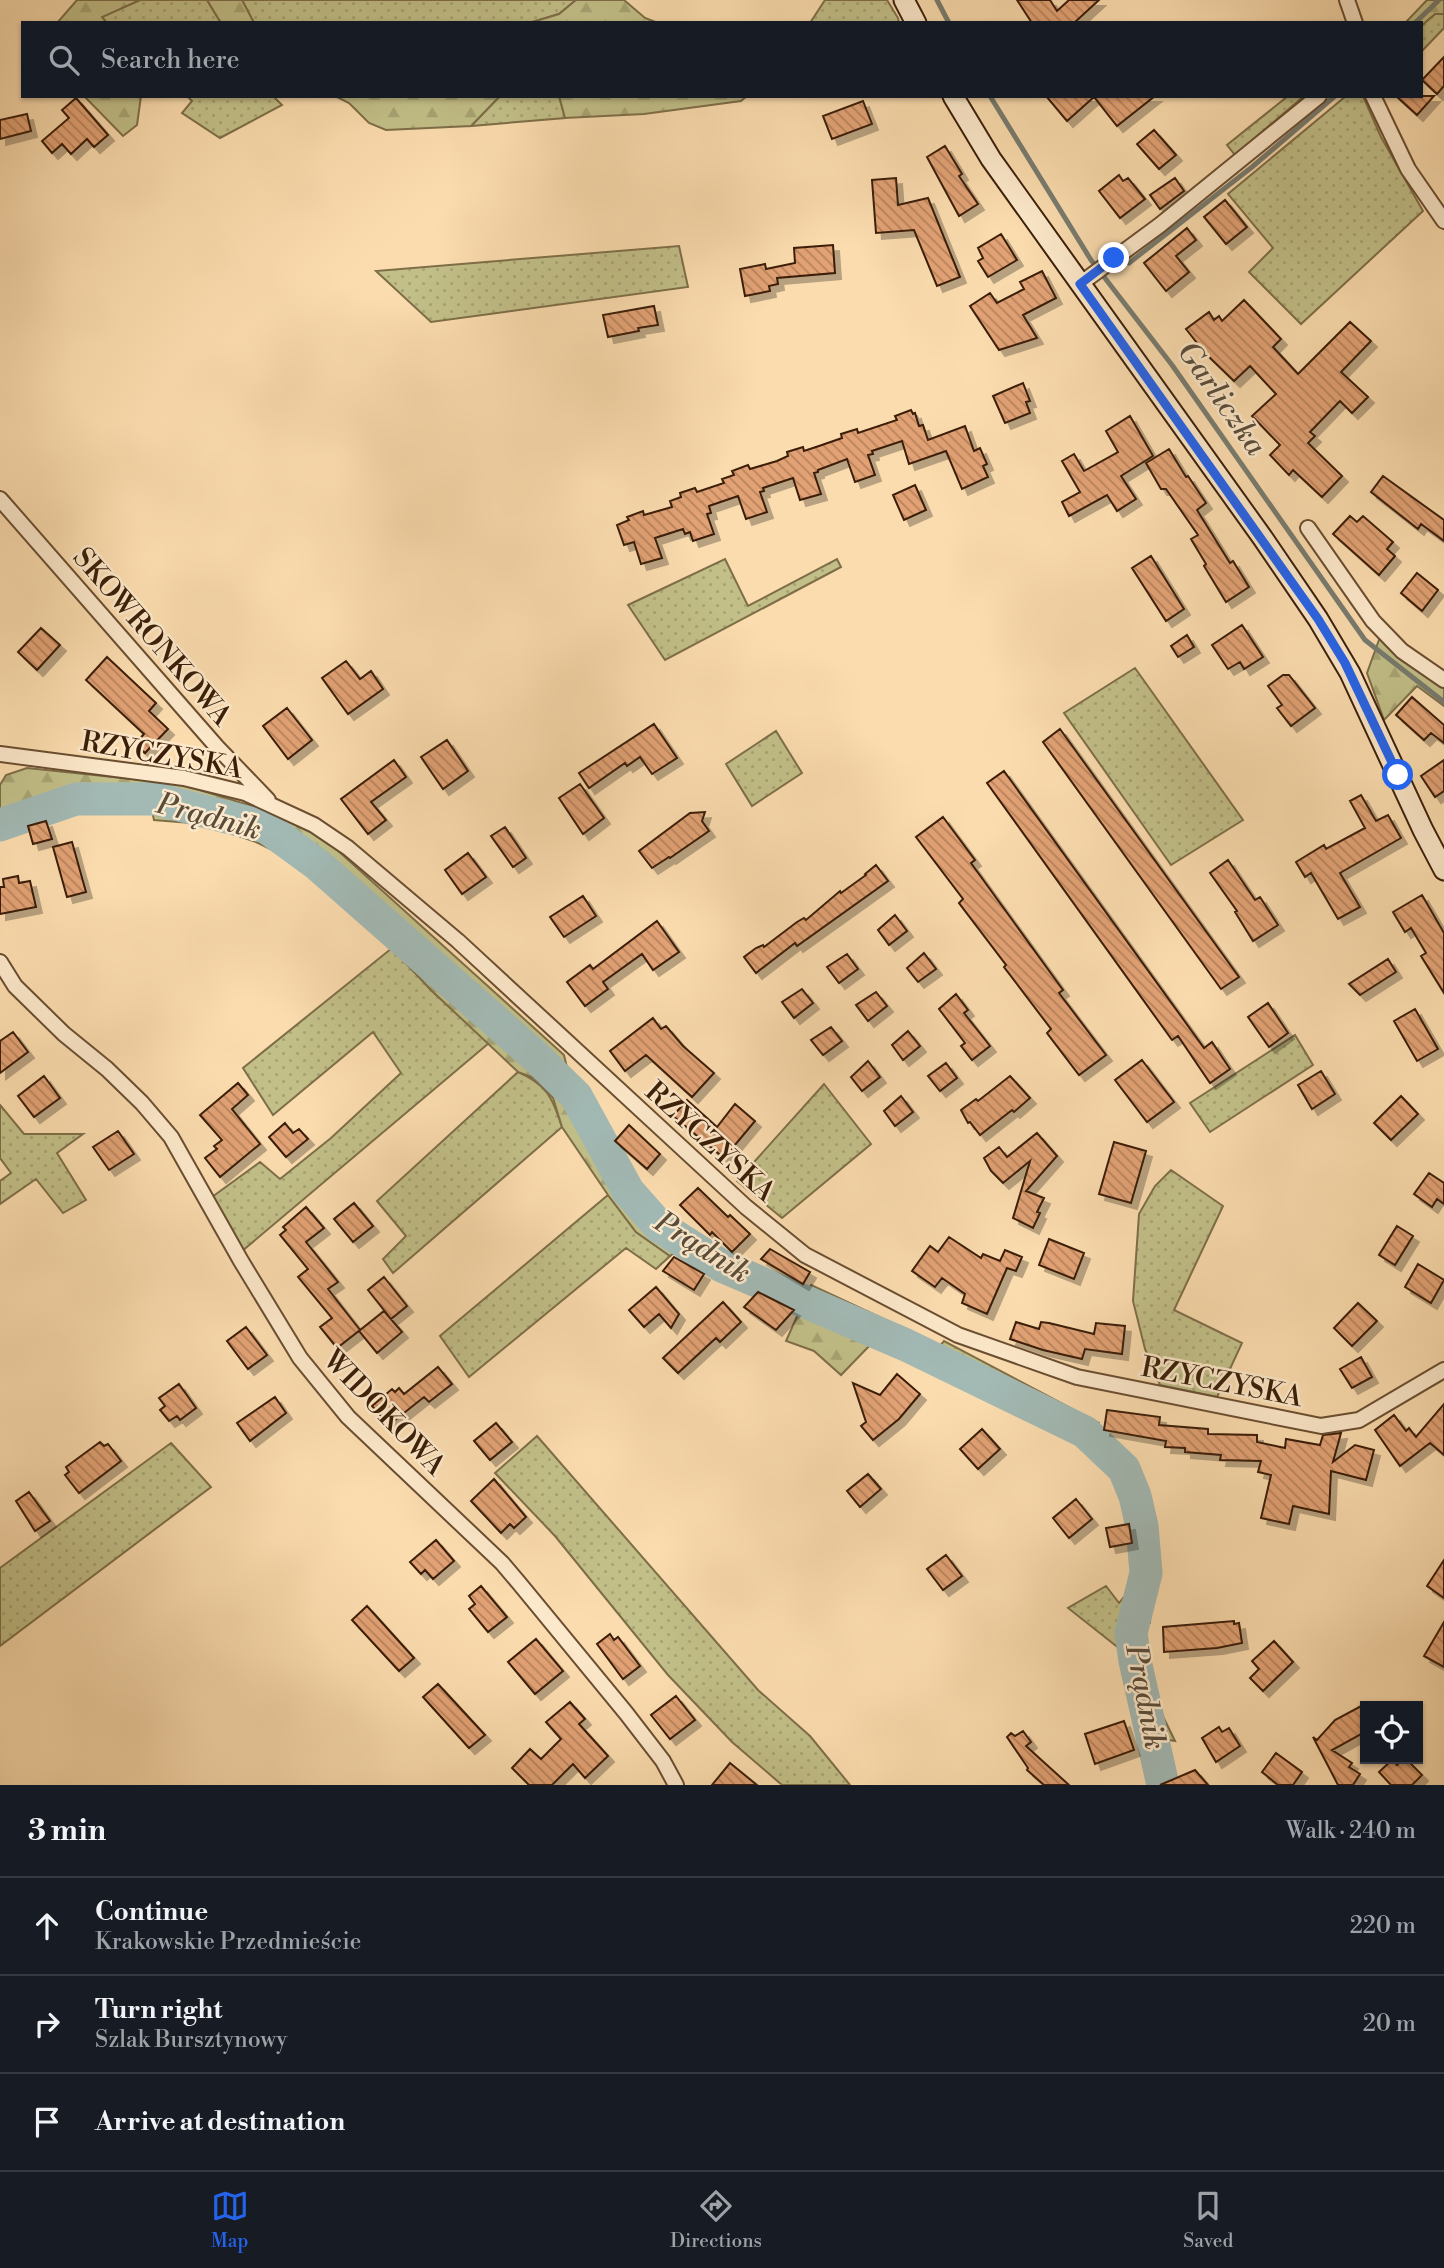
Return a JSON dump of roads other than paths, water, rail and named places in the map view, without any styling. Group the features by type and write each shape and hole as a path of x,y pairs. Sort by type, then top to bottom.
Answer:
{"main road":[{"path":"904,0 915,21"},
{"path":"954,98 991,159 1087,279 1339,653 1444,870"}],"street":[{"path":"1346,0 1354,21"},
{"path":"1087,279 1160,225 1317,98"},
{"path":"1374,98 1408,169 1444,221"},
{"name":"SKOWRONKOWA","path":"0,499 217,747 271,803"},
{"path":"1308,528 1373,621 1402,651 1444,680"},
{"name":"RZYCZYSKA","path":"0,754 184,778 245,793 314,825 348,848 458,941 746,1207 805,1255 958,1335 1077,1377 1321,1426 1359,1420 1444,1370"},
{"name":"WIDOKOWA","path":"0,962 11,982 64,1034 107,1069 142,1103 171,1137 300,1358 348,1417 502,1563 626,1713 663,1761 676,1785"}],"waterway":[{"name":"Garliczka","path":"937,0 948,21"},
{"path":"1417,21 1439,0"},
{"name":"Garliczka","path":"991,98 1091,260 1172,365 1365,640 1444,702"},
{"path":"1129,263 1252,167 1333,98"},
{"name":"Prądnik","path":"0,825 76,799 156,799 266,827 318,865 536,1057 576,1096 628,1191 659,1226 722,1266 906,1345 1085,1432 1124,1469 1135,1496 1142,1526 1146,1573 1131,1633 1163,1785"}]}
